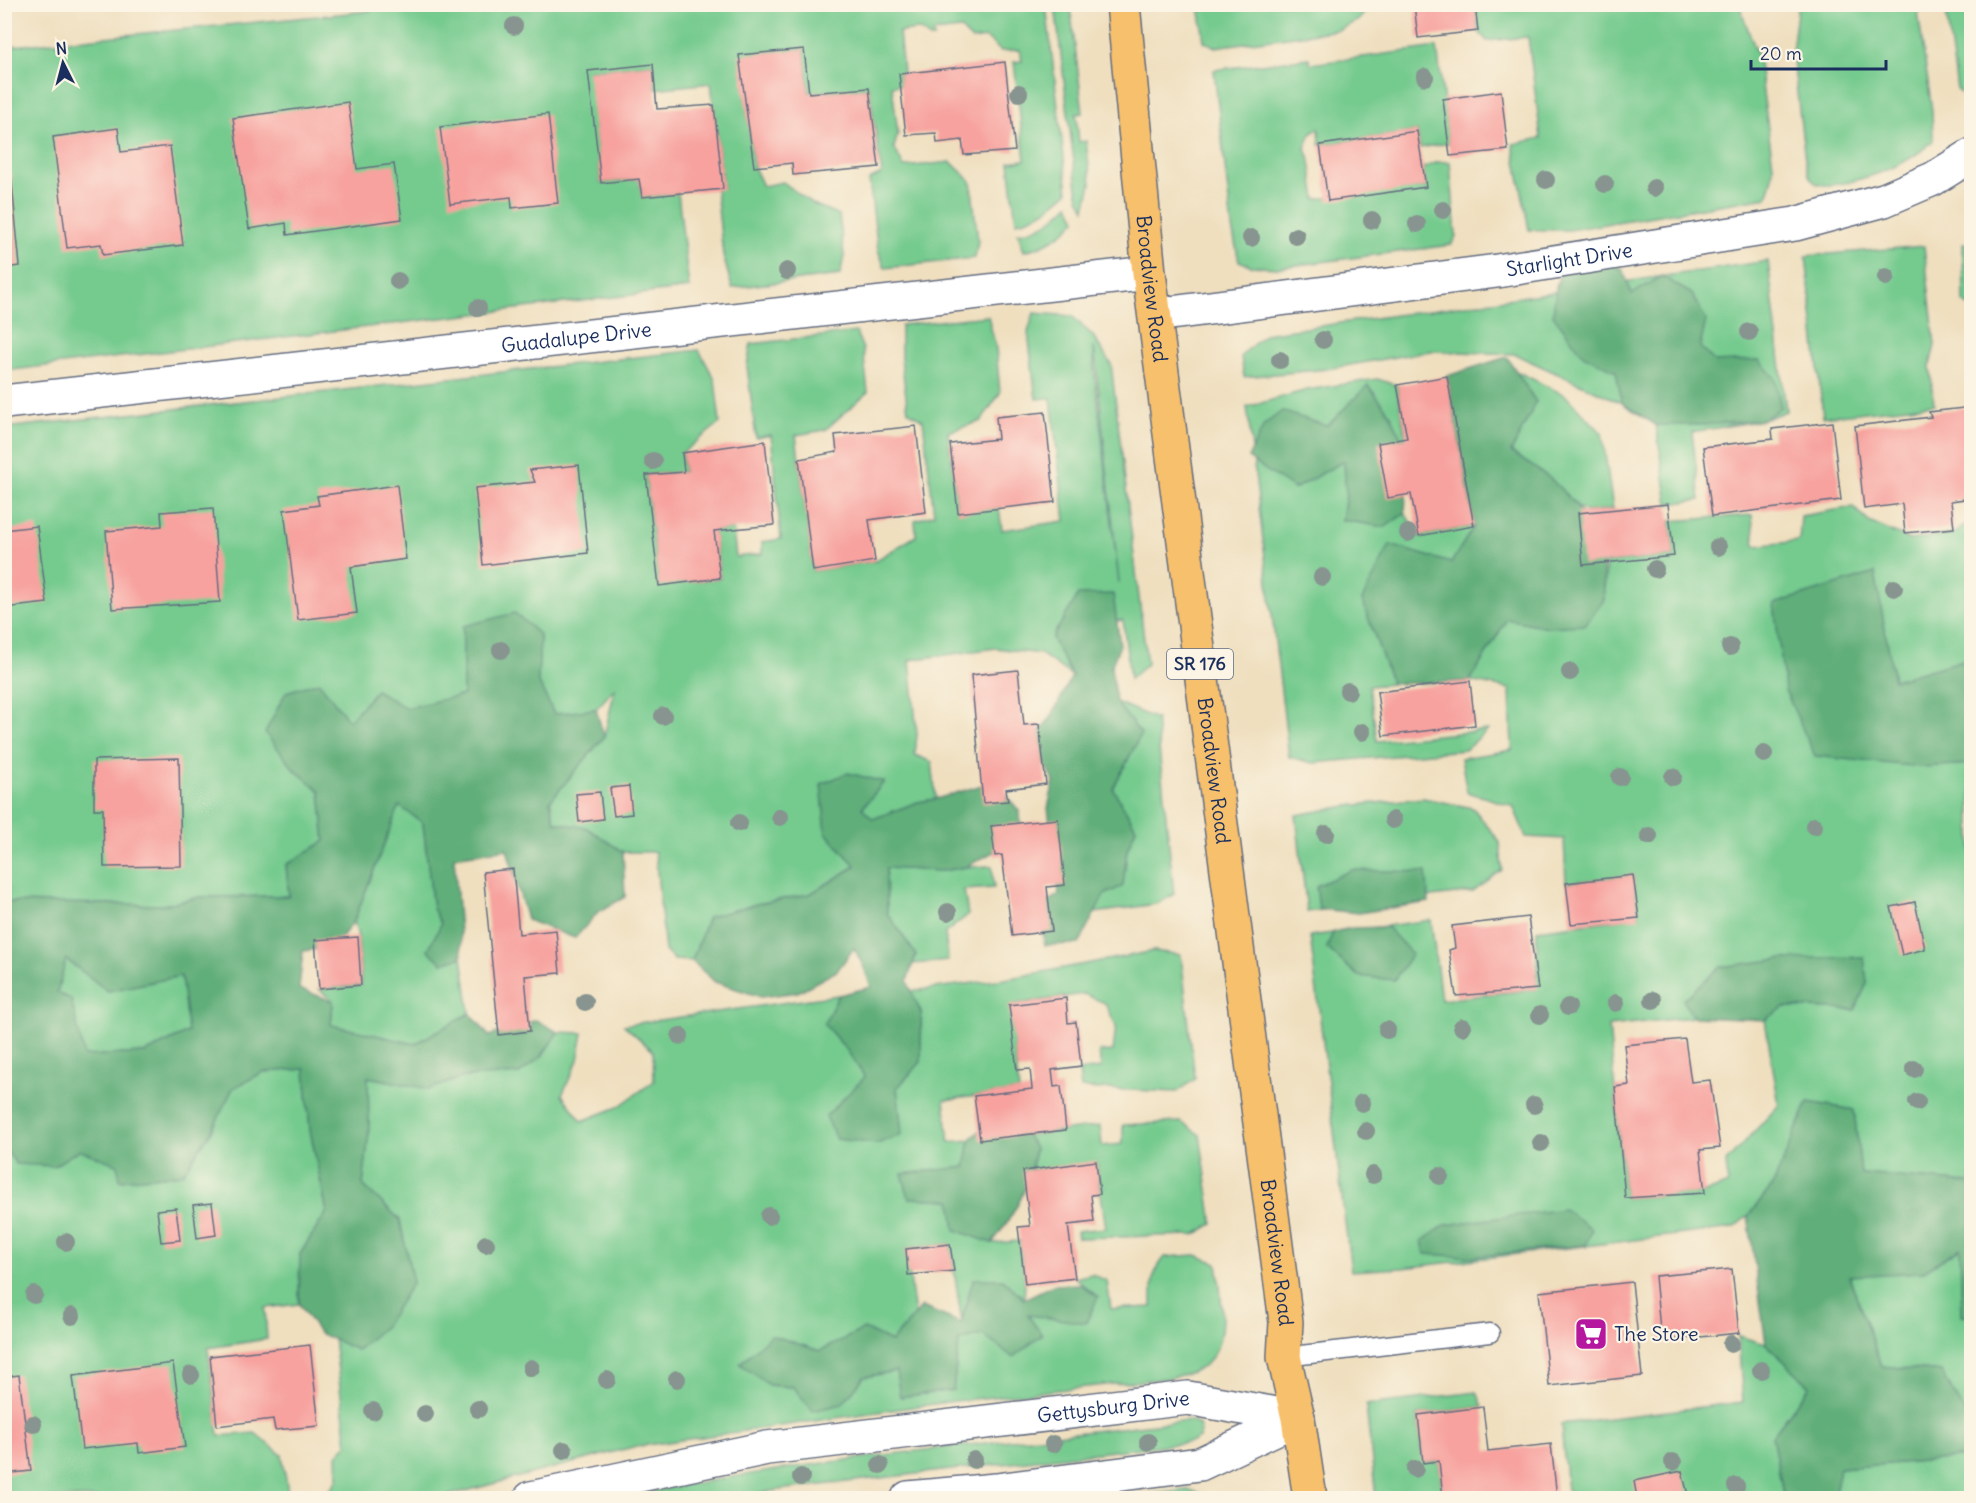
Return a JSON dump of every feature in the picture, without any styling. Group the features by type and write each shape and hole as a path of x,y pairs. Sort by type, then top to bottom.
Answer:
{"main road":[{"name":"Broadview Road","path":"1123,4 1149,273 1286,1322 1284,1357 1298,1418 1310,1498"}],"street":[{"name":"Starlight Drive","path":"1155,315 1497,271 1795,224 1884,200 1933,179 1971,155"},
{"name":"Guadalupe Drive","path":"4,402 1149,273"},
{"name":"Gettysburg Drive","path":"531,1498 767,1448 1188,1398 1298,1418"},
{"path":"908,1498 996,1490 1200,1464 1298,1418"}],"lane":[{"path":"1284,1357 1490,1334"}],"green space":[{"path":"369,4 1046,5 1068,192 1038,215 1016,222 1009,162 1025,160 1014,62 1022,61 1020,50 1001,51 986,38 972,40 961,29 933,32 934,38 930,38 919,30 899,32 903,73 899,74 901,85 892,86 898,134 894,147 904,167 951,162 971,181 978,241 975,258 885,268 878,250 869,180 882,174 869,88 809,93 804,49 740,56 754,167 763,186 783,182 811,203 839,215 844,256 840,275 732,288 723,255 716,189 723,188 711,83 655,89 652,64 589,71 601,183 639,179 642,197 678,193 689,288 5,371 4,47 369,11"},
{"path":"1314,4 1315,6 1370,5 1359,20 1338,30 1215,47 1204,41 1199,5"},
{"path":"1055,5 1070,5 1083,113 1076,114 1079,142 1086,141 1091,184 1085,209 1077,188"},
{"path":"1475,5 1739,5 1758,56 1773,165 1772,181 1767,197 1569,230 1529,230 1513,144 1541,138 1528,37 1487,41 1478,31"},
{"path":"1798,5 1917,5 1932,111 1933,141 1903,163 1868,177 1829,185 1820,184 1811,179 1805,159 1792,51"},
{"path":"1945,5 1971,5 1971,105 1957,89"},
{"path":"1437,47 1449,143 1420,148 1417,131 1320,145 1319,128 1311,134 1305,148 1309,156 1316,199 1426,187 1423,168 1438,162 1450,162 1456,236 1451,245 1275,268 1252,266 1239,261 1232,228 1214,70 1309,58 1311,64"},
{"path":"1069,204 1076,220 1071,226 1053,240 1024,251 1018,233 1046,223"},
{"path":"1963,243 1971,244 1971,308 1964,302"},
{"path":"1924,246 1935,345 1930,366 1934,404 1823,417 1806,256"},
{"path":"1565,254 1622,268 1632,294 1662,276 1692,294 1706,320 1700,347 1715,362 1759,360 1775,378 1781,407 1763,420 1703,425 1656,425 1622,403 1616,371 1583,355 1553,315 1556,287"},
{"path":"1768,261 1786,411 1763,420 1692,432 1700,500 1668,504 1656,425 1622,403 1514,354 1430,351 1327,369 1244,377 1241,356 1265,334"},
{"path":"1034,313 1072,316 1093,336 1111,364 1147,664 1130,679 1123,620 1056,629 1052,638 1072,676 1041,654 996,648 910,660 917,734 915,755 932,762 936,799 918,802 873,819 862,809 883,783 826,833 856,866 810,894 757,904 708,917 692,961 674,960 665,951 655,852 623,852 587,828 555,822 550,801 604,737 615,688 596,709 554,714 538,681 540,635 463,626 463,695 349,721 294,769 320,791 325,842 286,865 289,896 200,897 163,905 5,902 5,428 699,350 715,380 720,423 682,453 684,472 646,475 659,585 720,578 714,531 733,529 736,557 762,554 762,542 781,539 771,435 756,438 747,366 751,344 856,332 863,349 868,392 825,430 796,435 813,571 875,561 916,536 915,520 934,514 923,420 908,411 901,359 901,325 988,316 996,348 1000,393 981,421 948,432 958,512 999,508 1002,530 1065,521 1051,398 1036,399 1028,332","holes":["1094,346 1119,583 1094,368"]},
{"path":"1507,357 1536,402 1511,452 1550,478 1575,504 1603,542 1604,600 1585,625 1548,627 1507,619 1470,681 1392,684 1362,600 1390,545 1451,563 1474,526 1447,376"},
{"path":"1516,371 1565,395 1602,433 1613,509 1586,512 1550,478 1511,452 1536,402"},
{"path":"1377,379 1397,385 1408,454 1391,415 1294,488 1344,461 1346,495 1342,520 1385,527 1405,513 1419,536 1474,526 1452,563 1362,600 1392,684 1369,686 1377,741 1488,730 1465,750 1313,763 1289,757 1247,407 1307,390"},
{"path":"1368,385 1391,415 1408,454 1405,513 1385,527 1342,520 1346,495 1344,461 1294,489 1248,458 1264,425 1282,411 1327,426"},
{"path":"1853,507 1869,522 1910,540 1953,534 1971,521 1971,658 1894,681 1875,574 1774,604 1921,767 1971,764 1971,1183 1861,1174 1854,1110 1808,1102 1773,1185 1748,1216 1733,1228 1403,1268 1351,1271 1310,936 1431,920 1441,1000 1537,989 1537,930 1639,917 1633,875 1566,883 1564,839 1526,837 1513,806 1467,792 1461,758 1512,750 1510,689 1470,681 1507,619 1548,627 1604,600 1606,563 1674,556 1670,521 1752,515 1755,546 1799,541 1801,516","holes":["1867,983 1855,1010 1784,1007 1765,1020 1779,1105 1726,1162 1728,1184 1705,1193 1625,1198 1609,1026 1693,1017"]},
{"path":"1875,573 1894,680 1971,658 1971,764 1921,767 1815,756 1785,690 1774,604"},
{"path":"1113,594 1120,645 1111,667 1116,702 1141,734 1113,789 1136,828 1127,850 1123,886 1104,895 1079,944 1045,945 1039,908 1059,894 1048,808 1054,781 1032,742 1051,717 1072,676 1052,638 1078,595"},
{"path":"515,613 540,635 538,681 554,714 596,709 604,737 550,801 555,822 587,828 623,852 625,897 598,912 575,938 527,920 507,849 454,857 462,957 442,963 428,950 441,924 433,908 423,823 399,806 354,921 334,947 303,951 299,989 333,1001 331,1025 415,1044 470,1013 489,1036 536,1020 558,1032 542,1056 519,1074 464,1077 430,1089 368,1077 369,1132 363,1185 400,1220 413,1282 385,1326 357,1350 319,1333 299,1304 300,1254 327,1212 310,1130 305,1069 264,1072 233,1088 211,1132 182,1174 120,1180 117,1164 79,1150 54,1166 16,1164 5,1148 5,902 163,905 200,897 289,896 286,865 325,841 320,791 294,769 265,733 286,692 319,682 349,721 376,690 406,708 463,695 463,626","holes":["66,959 108,991 181,976 188,1032 145,1053 84,1056 71,999 57,993"]},
{"path":"1116,702 1156,719 1174,894 1156,904 1095,913 1104,895 1123,885 1127,850 1136,828 1113,789 1141,734"},
{"path":"848,773 884,782 862,808 873,819 918,802 936,799 995,781 1020,812 1021,831 1008,844 966,867 941,871 886,868 887,913 916,955 907,981 921,1013 921,1062 897,1088 902,1134 877,1144 836,1139 826,1116 865,1077 847,1050 824,1024 839,995 871,987 854,948 837,971 798,992 761,997 715,982 692,961 708,917 757,904 810,894 856,866 826,833 821,784"},
{"path":"1423,798 1473,808 1500,842 1502,870 1473,892 1307,912 1296,815 1347,806"},
{"path":"399,805 423,823 433,908 441,924 442,963 462,957 470,1013 415,1044 331,1025 333,1001 319,989 361,985 358,937 354,921"},
{"path":"992,866 994,888 964,890 968,915 945,933 948,961 913,964 916,955 887,913 886,868 941,871"},
{"path":"1352,870 1426,872 1429,902 1359,913 1319,909 1316,886"},
{"path":"1387,927 1412,954 1394,980 1358,976 1327,948 1333,932 1352,928"},
{"path":"1154,951 1181,955 1195,1079 1177,1092 1081,1088 1079,1071 1101,1068 1099,1052 1113,1051 1116,1026 1105,1003 1084,994 1010,1005 1019,1091 944,1100 949,1142 970,1140 966,1167 910,1198 952,1200 992,1243 1020,1241 1025,1284 1024,1299 1003,1279 962,1323 950,1244 906,1249 915,1315 891,1342 864,1329 820,1351 771,1335 769,1385 793,1387 842,1404 864,1377 896,1371 901,1397 953,1390 959,1341 982,1335 1028,1314 1098,1297 1075,1278 1092,1274 1107,1281 1111,1309 1152,1307 1154,1275 1165,1257 1196,1255 1217,1263 1222,1305 1220,1336 1216,1349 1209,1361 1199,1369 1171,1378 955,1401 633,1447 439,1498 325,1498 338,1478 337,1455 347,1444 334,1339 357,1349 400,1220 363,1185 369,1132 368,1077 430,1089 464,1077 519,1074 542,1056 558,1032 583,1033 578,1060 562,1095 582,1121 618,1107 654,1081 653,1051 624,1025 839,995 824,1024 847,1050 902,1134 897,1088 921,1062 921,1013 911,991 1005,979"},
{"path":"1864,957 1867,983 1855,1010 1784,1007 1765,1020 1693,1017 1683,1000 1720,967 1781,959"},
{"path":"65,959 108,991 181,976 189,1032 145,1053 83,1056 71,999 56,993"},
{"path":"305,1069 310,1130 327,1212 300,1254 299,1304 265,1308 267,1339 208,1348 219,1436 255,1433 282,1455 289,1498 5,1498 4,1148 16,1164 79,1149 117,1164 121,1180 182,1174 211,1132 233,1088 264,1072"},
{"path":"1808,1102 1854,1110 1861,1174 1971,1183 1971,1317 1962,1316 1960,1248 1922,1272 1849,1276 1881,1366 1942,1372 1971,1425 1971,1457 1840,1468 1834,1498 1784,1498 1772,1436 1810,1386 1766,1344 1748,1216 1773,1185"},
{"path":"1017,1122 1035,1148 1032,1163 1021,1199 992,1243 955,1230 951,1200 909,1198 902,1174 965,1167 970,1140 987,1124"},
{"path":"1181,1122 1200,1135 1213,1224 1194,1235 1078,1238 1077,1231 1106,1228 1096,1162 1032,1170 1035,1148 1026,1135 1100,1126 1102,1146 1123,1144 1123,1125"},
{"path":"1564,1209 1592,1229 1586,1245 1472,1257 1425,1254 1422,1241 1445,1225"},
{"path":"1961,1248 1962,1316 1971,1317 1971,1425 1942,1372 1881,1366 1849,1275 1922,1272"},
{"path":"973,1279 1003,1279 1024,1299 1053,1285 1080,1284 1098,1297 1086,1323 1028,1315 1042,1335 1013,1357 982,1335 959,1341 953,1390 900,1397 896,1371 864,1377 842,1404 813,1411 793,1387 769,1385 740,1364 771,1335 820,1351 864,1329 891,1342 922,1307 961,1323"},
{"path":"1738,1336 1766,1344 1810,1386 1772,1436 1784,1498 1581,1498 1567,1491 1561,1424 1743,1402"},
{"path":"1477,1392 1483,1407 1418,1415 1423,1463 1439,1461 1443,1498 1376,1498 1366,1405"},
{"path":"1190,1420 1199,1425 1201,1432 1199,1438 1192,1442 726,1498 619,1498 761,1472 832,1462"},
{"path":"1971,1457 1971,1498 1834,1498 1840,1468"},
{"path":"1188,1490 1218,1498 1114,1498"}],"building":[{"path":"1414,4 1475,4 1478,31 1418,38"},
{"path":"804,49 809,93 869,88 879,167 793,175 792,163 754,167 739,55"},
{"path":"1005,62 1015,151 964,155 962,140 937,143 936,133 906,135 899,74"},
{"path":"653,64 657,109 714,105 723,189 642,197 639,179 601,183 588,71"},
{"path":"1501,91 1508,150 1450,156 1443,99"},
{"path":"348,102 357,169 394,164 402,219 287,235 286,223 249,229 233,118"},
{"path":"548,114 558,203 512,208 511,197 450,204 440,127"},
{"path":"118,128 121,152 170,146 183,245 103,255 101,244 67,248 53,137"},
{"path":"1417,131 1426,187 1328,201 1320,145"},
{"path":"11,173 20,266 4,268 4,174"},
{"path":"1447,376 1474,526 1419,536 1411,494 1388,498 1378,443 1407,438 1397,385"},
{"path":"1972,407 1972,498 1951,501 1954,528 1905,533 1902,504 1864,509 1855,426 1931,417 1929,412"},
{"path":"1045,412 1055,502 958,513 950,444 998,439 996,417"},
{"path":"1832,422 1841,500 1712,516 1703,447 1773,439 1772,429"},
{"path":"916,426 926,512 869,520 875,561 813,571 799,459 837,452 835,435"},
{"path":"765,441 774,525 714,531 720,578 659,586 646,475 684,472 682,453"},
{"path":"579,465 588,553 483,565 475,488 535,482 530,470"},
{"path":"397,485 406,559 351,567 357,613 298,620 284,510 319,505 317,496"},
{"path":"1668,504 1674,556 1583,565 1578,513"},
{"path":"213,508 220,602 112,609 106,531 162,526 161,512"},
{"path":"37,526 47,603 4,608 4,530"},
{"path":"1018,670 1024,725 1039,724 1046,784 1006,789 1008,801 983,803 971,675"},
{"path":"1470,681 1475,725 1383,736 1377,692"},
{"path":"179,758 181,866 104,867 103,809 94,809 94,760"},
{"path":"629,786 632,814 614,816 610,788"},
{"path":"600,792 603,819 579,822 576,794"},
{"path":"1058,819 1065,885 1047,887 1052,931 1012,936 1002,855 995,856 991,826"},
{"path":"513,869 519,934 556,930 560,973 525,976 530,1031 499,1035 483,872"},
{"path":"1633,875 1639,918 1571,924 1566,883"},
{"path":"1915,902 1925,949 1902,955 1891,907"},
{"path":"1528,917 1538,989 1456,996 1449,950 1455,948 1452,926"},
{"path":"358,937 361,985 319,989 315,940"},
{"path":"1066,998 1068,1023 1076,1022 1081,1066 1052,1070 1054,1087 1061,1086 1066,1130 980,1140 974,1096 1032,1089 1030,1069 1017,1070 1009,1005"},
{"path":"1685,1039 1691,1082 1710,1080 1720,1148 1700,1150 1705,1193 1625,1198 1615,1087 1629,1085 1624,1045"},
{"path":"1096,1161 1100,1194 1091,1195 1094,1222 1068,1225 1075,1278 1025,1284 1018,1227 1030,1226 1023,1171"},
{"path":"212,1203 216,1235 197,1238 193,1205"},
{"path":"176,1208 180,1240 161,1242 157,1210"},
{"path":"950,1244 954,1271 908,1275 906,1249"},
{"path":"1732,1269 1739,1333 1661,1341 1655,1276"},
{"name":"The Store","path":"1632,1282 1642,1376 1549,1386 1539,1292"},
{"path":"310,1345 319,1426 275,1430 273,1419 217,1426 210,1356"},
{"path":"173,1363 185,1447 139,1453 138,1443 82,1449 73,1376"},
{"path":"19,1375 31,1471 4,1474 4,1377"},
{"path":"1483,1407 1488,1451 1551,1444 1557,1498 1443,1498 1439,1461 1423,1463 1418,1415"},
{"path":"1682,1471 1688,1495 1671,1498 1637,1498 1634,1481"}],"place":[{"name":"The Store","path":"1591,1334"}]}
